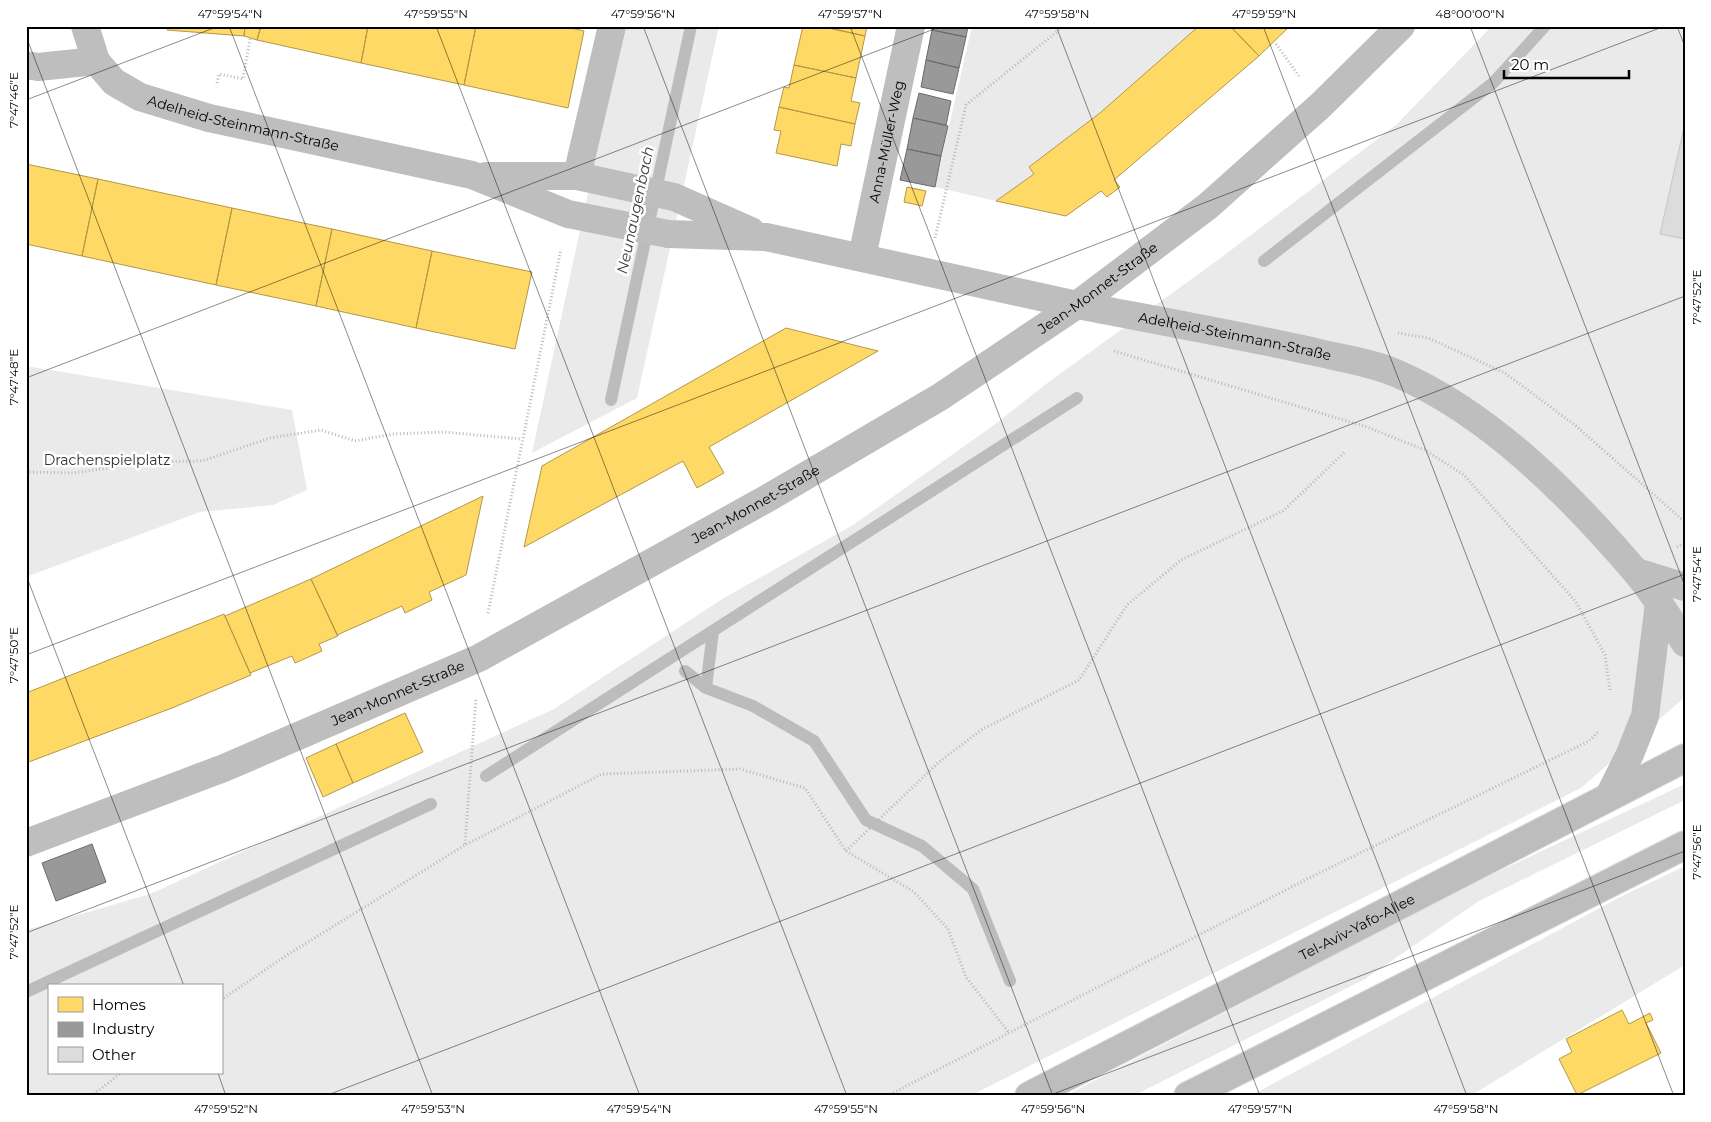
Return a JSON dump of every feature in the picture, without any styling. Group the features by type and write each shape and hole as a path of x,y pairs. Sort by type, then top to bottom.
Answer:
{"main road":[{"name":"Tel-Aviv-Yafo-Allee","path":"1029,1096 1685,758"},
{"path":"1188,1096 1685,845"}],"street":[{"path":"26,65 38,67 96,61 84,26"},
{"path":"577,176 612,26"},
{"name":"Anna-Müller-Weg","path":"862,258 911,26"},
{"name":"Jean-Monnet-Straße","path":"26,843 224,768 479,658 794,483 940,397 1077,305 1208,206 1322,105 1401,26"},
{"name":"Adelheid-Steinmann-Straße","path":"96,61 114,82 140,97 209,118 472,176 568,214 668,234 766,237 1077,305 1282,345 1398,374 1450,402 1500,438 1554,484 1636,572 1685,643"},
{"name":"Adelheid-Steinmann-Straße","path":"472,176 577,176 616,186 674,197 766,237"},
{"path":"1636,572 1685,587"},
{"path":"1609,796 1630,754 1645,716 1659,603"}],"path":[{"path":"927,273 966,105 1064,26"},
{"path":"209,118 219,74 242,79 250,39"},
{"path":"465,844 479,658 568,214"},
{"path":"1110,350 1367,427 1425,450 1464,475 1576,602 1606,655 1611,699"},
{"path":"26,472 74,473 147,462 202,461 270,438 321,430 355,441 393,434 443,432 522,439"},
{"path":"846,851 939,762 981,730 1079,680 1127,605 1181,560 1283,511 1346,452"},
{"path":"888,1096 1306,879 1589,741 1601,729"},
{"path":"222,999 287,955 465,844 602,774 740,769 805,788 846,851 914,892 948,928 966,977 1009,1034"},
{"path":"91,1096 120,1074"}],"green space":[{"path":"624,26 719,26 637,398 532,453"},
{"path":"972,26 1199,26 1100,113 1029,167 1034,174 996,201 935,187"},
{"path":"1492,26 1685,26 1685,697 1581,788 970,1096 26,1096 26,930 150,894 554,709 724,598 853,525 994,425 1050,381 1218,260 1396,125"},
{"name":"Drachenspielplatz","path":"26,366 292,410 307,490 273,505 200,512 26,577"},
{"path":"1685,784 1685,800 1479,901 1365,979 1133,1096 1065,1096 1467,886"},
{"path":"1685,866 1685,965 1470,1096 1250,1096 1620,897"}],"building: Homes":[{"path":"168,26 245,26 244,36 167,30"},
{"path":"245,26 261,26 257,40 244,36"},
{"path":"261,26 368,26 361,63 257,40"},
{"path":"368,26 476,26 464,85 361,63"},
{"path":"476,26 563,26 584,31 568,108 464,85"},
{"path":"803,26 820,26 865,36 856,78 794,65"},
{"path":"820,26 867,26 865,36"},
{"path":"1199,26 1230,26 1259,56 1114,180 1120,187 1107,197 1101,191 1066,216 996,201 1034,174 1029,167 1100,113"},
{"path":"1230,26 1290,26 1259,56"},
{"path":"794,65 856,78 851,101 860,103 855,124 779,107 784,87 789,88"},
{"path":"779,107 855,124 851,146 841,144 837,166 776,153 781,131 774,130"},
{"path":"26,164 98,179 82,256 26,244"},
{"path":"98,179 232,208 216,285 82,256"},
{"path":"907,187 926,191 922,206 904,202"},
{"path":"232,208 332,229 316,306 216,285"},
{"path":"332,229 432,251 416,328 316,306"},
{"path":"432,251 532,272 515,349 416,328"},
{"path":"786,328 878,351 709,447 724,473 697,488 683,461 524,547 542,466"},
{"path":"483,496 466,575 429,592 432,600 405,613 402,606 337,635 311,579"},
{"path":"311,579 338,636 319,644 322,651 295,663 292,656 250,673 225,616"},
{"path":"224,614 251,675 172,708 26,763 26,693"},
{"path":"405,713 423,752 353,783 336,744"},
{"path":"336,744 353,783 323,797 306,758"},
{"path":"1622,1010 1629,1024 1650,1013 1653,1020 1646,1023 1661,1053 1577,1095 1559,1059 1572,1052 1566,1039"}],"building: Industry":[{"path":"933,26 968,26 966,37 932,30"},
{"path":"932,30 966,37 959,68 926,60"},
{"path":"926,60 959,68 953,94 921,87"},
{"path":"919,93 951,101 946,125 913,118"},
{"path":"913,118 948,126 941,156 907,149"},
{"path":"907,149 941,156 935,187 900,180"},
{"path":"92,844 106,882 56,901 42,863"}],"building: Other":[{"path":"1685,123 1685,239 1660,234"}],"waterway":[{"name":"Neunaugenbach","path":"611,400 691,26"},
{"path":"1264,261 1493,83 1545,26"},
{"path":"486,776 1077,398"},
{"path":"706,688 713,631"},
{"name":"Neunaugenbach","path":"685,671 706,688 753,706 814,741 866,820 922,846 973,889 1010,981"},
{"path":"26,992 431,804"}]}
